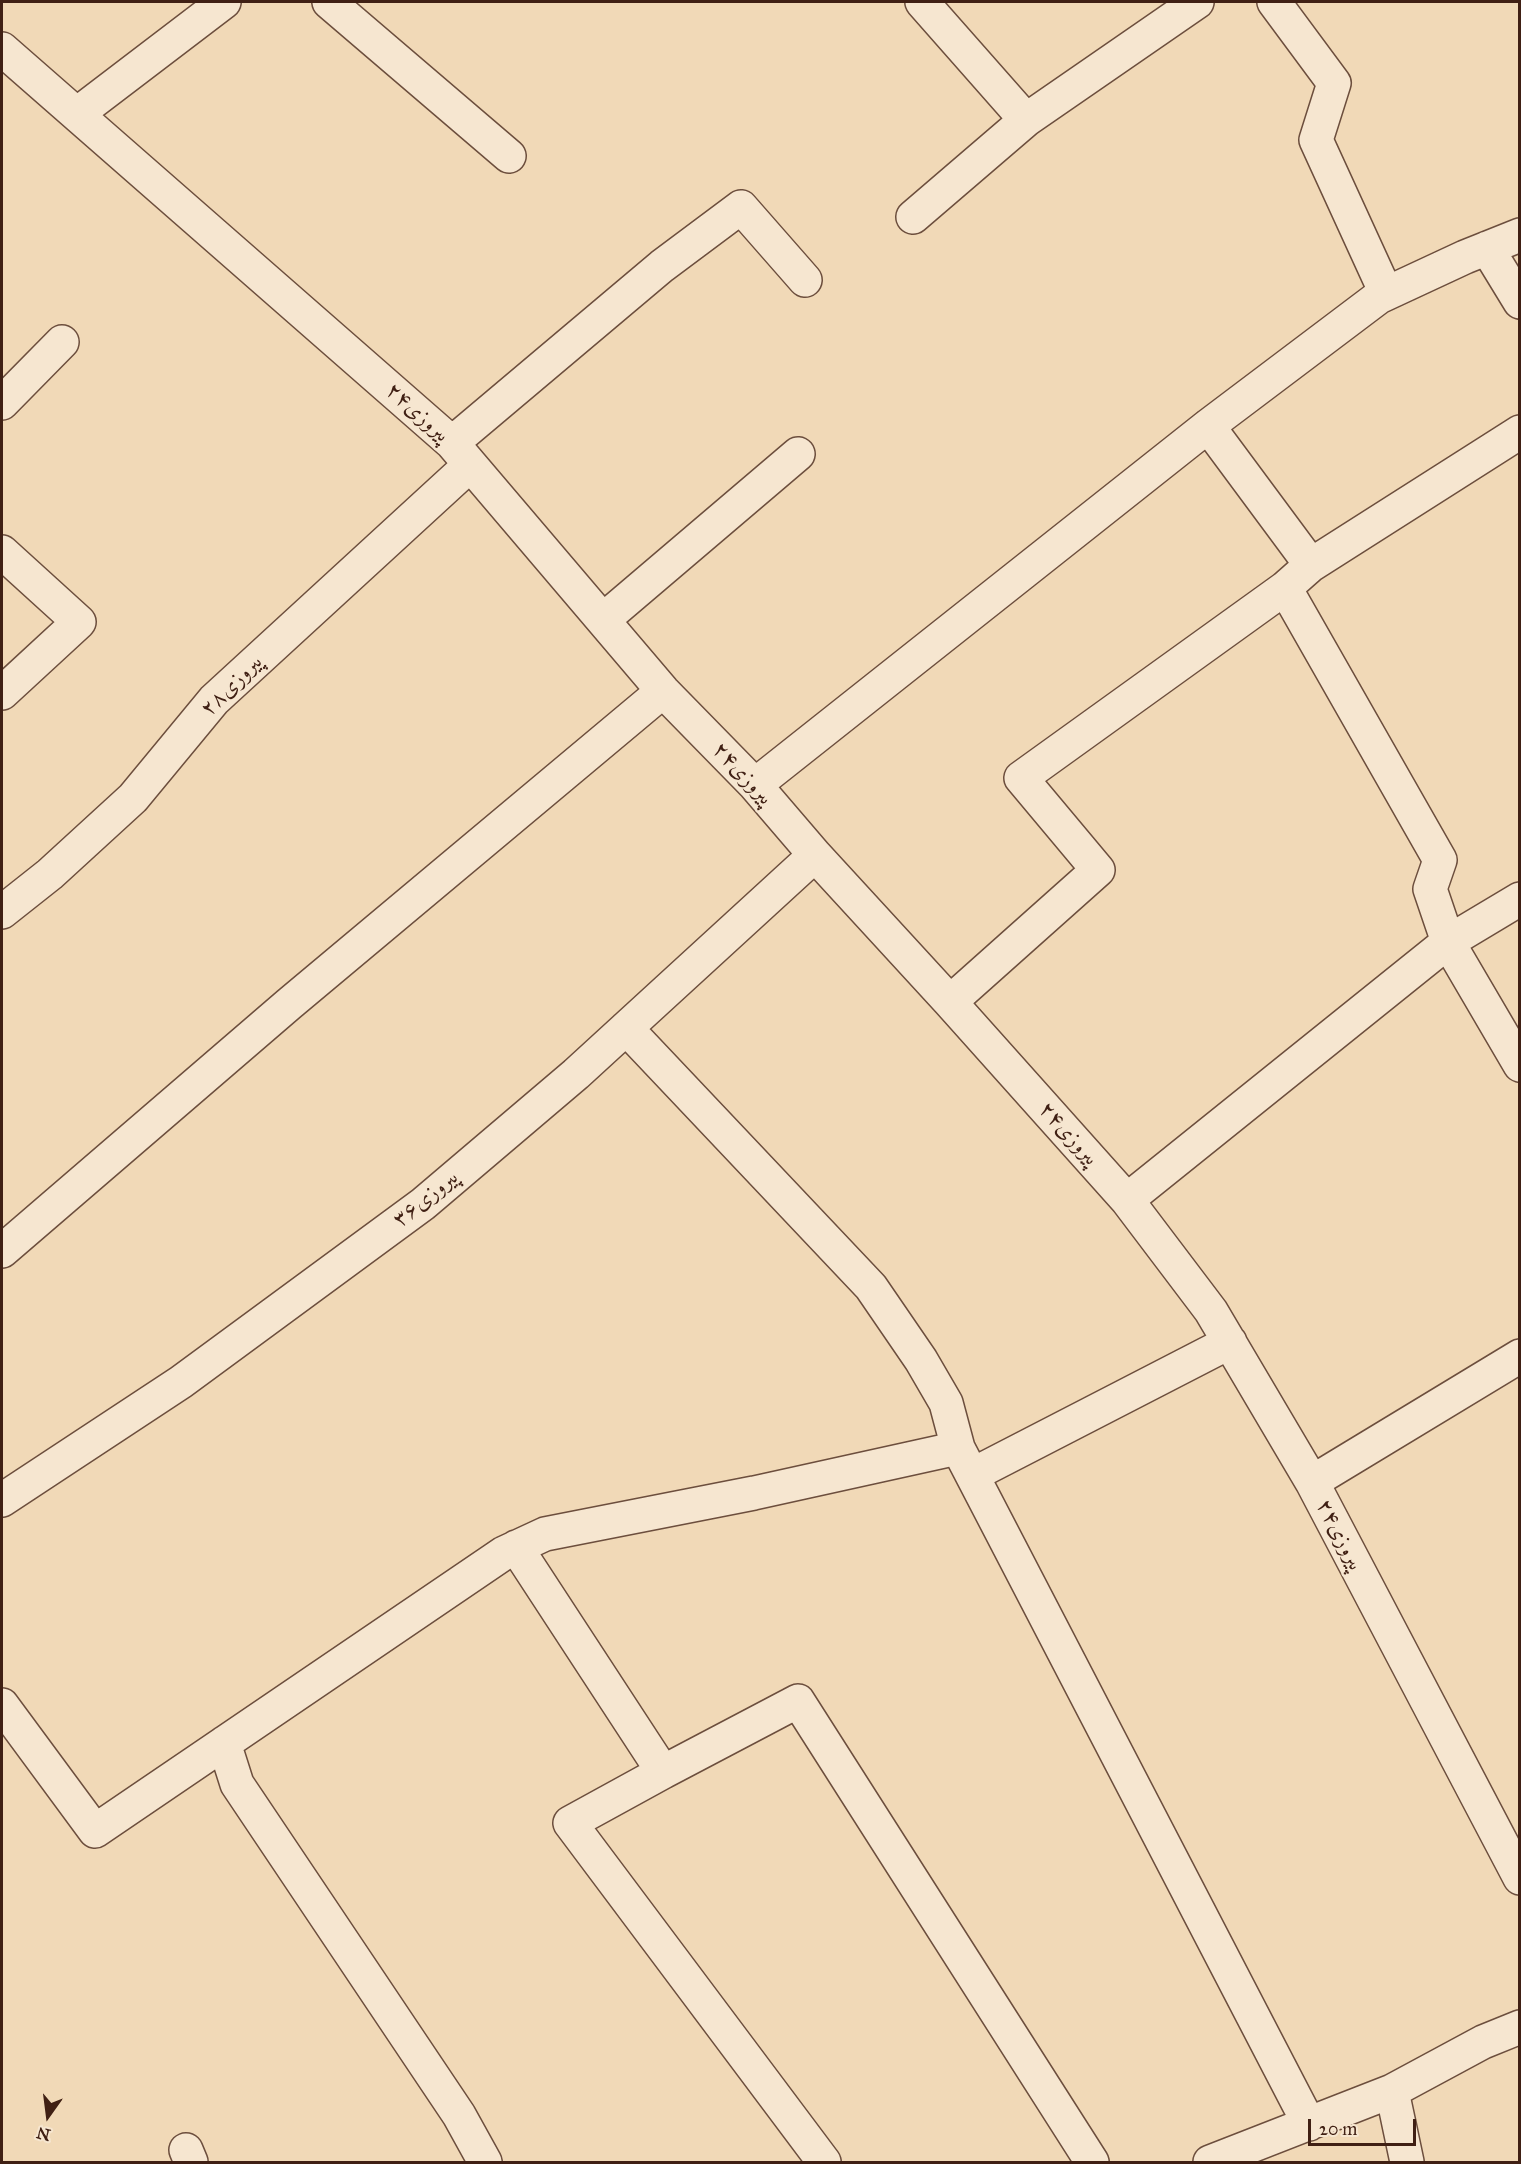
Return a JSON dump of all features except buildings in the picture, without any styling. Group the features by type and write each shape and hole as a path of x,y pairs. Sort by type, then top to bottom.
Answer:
{"street":[{"path":"77,114 224,2"},
{"path":"329,2 509,156"},
{"path":"922,2 1026,120"},
{"path":"913,217 1026,120 1197,2"},
{"path":"1274,2 1334,83 1316,140 1386,294"},
{"name":"پیروزی۲۴","path":"2,49 461,454 663,691 754,785 1126,1200 1211,1311 1312,1482 1369,1595 1520,1878"},
{"name":"پیروزی۲۸","path":"2,912 50,874 133,798 214,700 461,454 662,266 741,207 805,280"},
{"path":"754,785 1208,426 1379,297 1520,235"},
{"path":"1487,248 1520,302"},
{"path":"2,403 62,342"},
{"path":"1208,426 1311,565"},
{"path":"950,1002 1098,870 1021,778 1286,588 1311,565 1520,432"},
{"path":"603,620 798,454"},
{"path":"2,552 79,622 2,693"},
{"path":"1286,588 1440,860 1430,889 1448,942 1520,1065"},
{"path":"2,1251 289,1004 663,691"},
{"name":"پیروزی۳۶","path":"2,1500 182,1382 423,1204 576,1074 815,855"},
{"path":"1126,1200 1448,942 1520,899"},
{"path":"626,1028 871,1287 921,1359 946,1403 965,1462 1309,2124"},
{"path":"2,1705 12,1741 95,1831 504,1553 545,1534 754,1493 965,1462 1230,1342"},
{"path":"1312,1482 1520,1356"},
{"path":"516,1547 663,1772"},
{"path":"824,2163 570,1823 798,1701 1092,2163"},
{"path":"224,1743 237,1784 459,2115 485,2163"},
{"path":"1210,2163 1392,2091 1483,2042 1520,2027"},
{"path":"1392,2091 1407,2163"}]}
